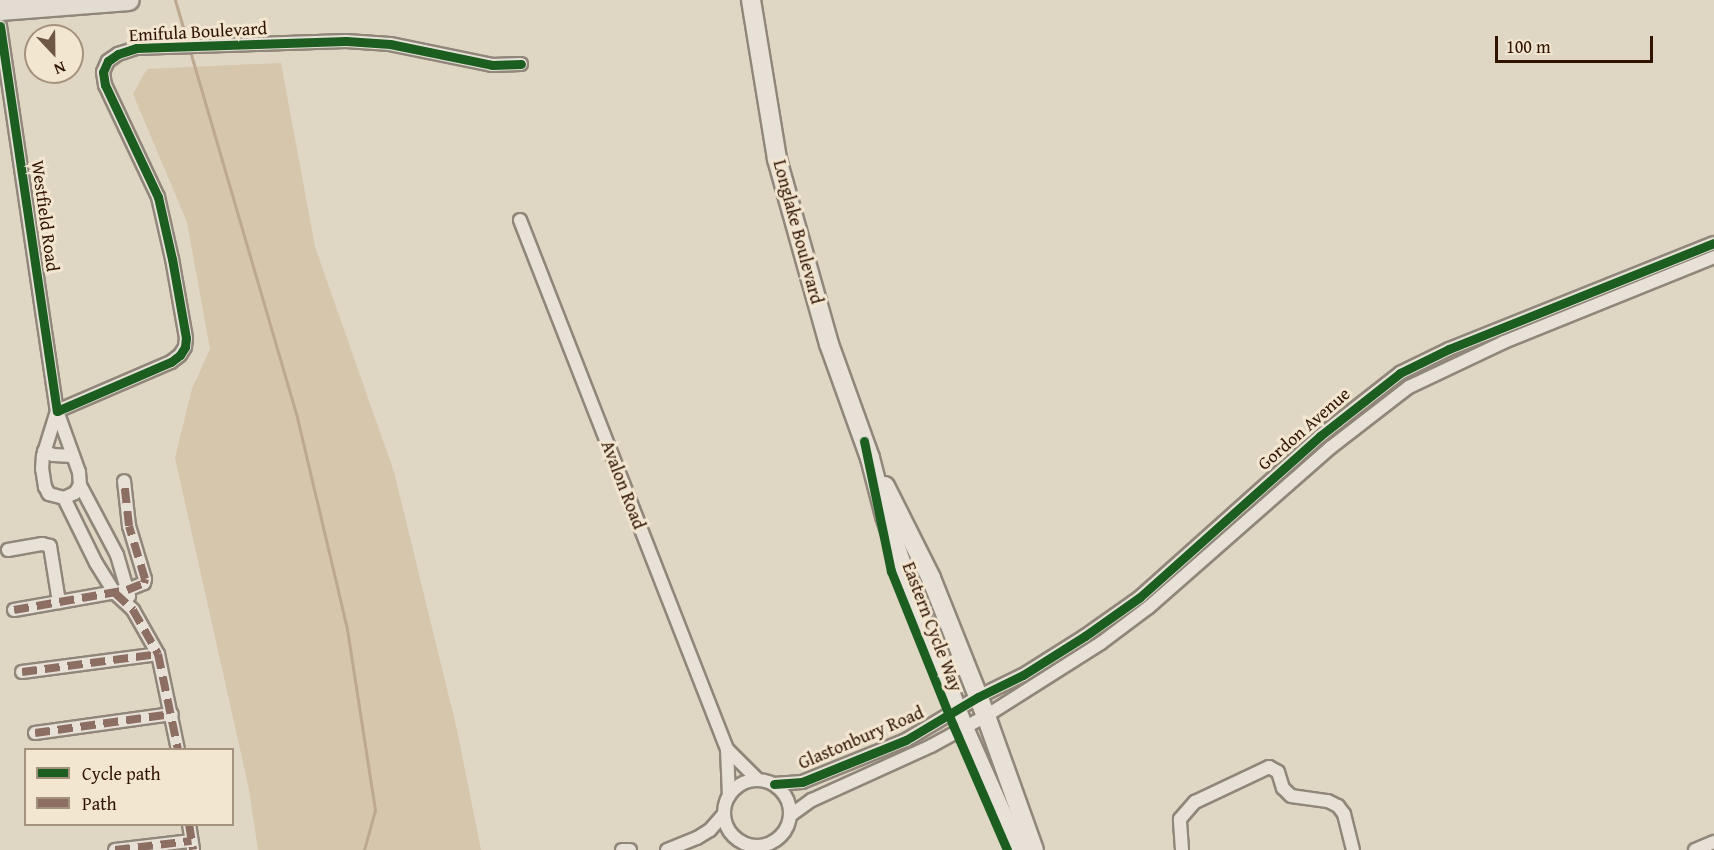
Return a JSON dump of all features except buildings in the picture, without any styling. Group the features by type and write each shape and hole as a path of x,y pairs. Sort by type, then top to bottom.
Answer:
{"main road":[{"path":"0,10 129,0"},
{"name":"Longlake Boulevard","path":"751,0 770,123 789,206 829,344 870,458 898,558 961,719 1018,850"},
{"name":"Longlake Boulevard","path":"870,458 921,556 986,716 1034,850"}],"street":[{"name":"Westfield Road","path":"0,26 57,411 73,456 80,485 117,555 121,591 158,654 178,748"},
{"name":"Emifula Boulevard","path":"57,411 171,362 180,355 185,347 186,338 172,259 158,197 105,85 104,72 108,61 118,54 136,48 346,41 390,44 492,65 521,64"},
{"name":"Avalon Road","path":"520,220 727,749 729,796"},
{"name":"Gordon Avenue","path":"961,719 978,697 1052,658 1140,597 1320,435 1400,372 1449,349 1714,243"},
{"name":"Gordon Avenue","path":"961,719 986,716 1093,649 1149,607 1330,448 1409,387 1504,342 1714,257"},
{"name":"Westfield Road","path":"57,411 44,451 42,469 45,487 49,494 64,498"},
{"path":"44,451 53,455 73,456"},
{"path":"14,610 140,586 145,579 129,526 124,481"},
{"path":"80,485 75,493 64,498 96,563 121,591"},
{"path":"73,518 85,515 93,508"},
{"path":"8,550 42,544 50,546 59,602"},
{"path":"22,672 158,654"},
{"path":"35,733 172,714"},
{"name":"Glastonbury Road","path":"774,784 802,782 961,719"},
{"name":"Glastonbury Road","path":"791,815 961,719"},
{"name":"Avalon Road","path":"727,749 758,780"},
{"path":"1182,850 1180,819 1195,802 1269,766 1278,772 1283,788 1291,796 1338,806 1344,814 1353,850"},
{"path":"667,850 710,830 724,814 729,796 742,784 758,780 774,784 787,797 791,815 782,835 780,850"},
{"path":"724,814 730,832 736,839"},
{"path":"115,850 192,845 189,826"},
{"path":"697,838 712,835 736,839 756,848 765,846 782,835"},
{"path":"1695,850 1714,842"},
{"path":"622,850 630,850"}],"shaded area":[{"path":"281,63 315,247 394,472 457,730 481,850 258,850 249,789 175,458 192,389 210,349 187,222 133,94 147,69"}],"waterway":[{"path":"175,0 187,41"},
{"path":"190,51 296,413 347,629 375,810 364,850"}],"marked path":[{"path":"14,610 127,590 144,583 145,579 129,526 124,481"},
{"path":"115,593 133,610 158,654 178,748"},
{"path":"22,672 158,654"},
{"path":"35,733 172,714"},
{"path":"189,826 193,850"},
{"path":"115,850 191,841"}],"cycle path":[{"path":"0,26 57,411 171,362 180,355 185,347 186,338 172,259 158,197 105,85 103,72 108,61 118,54 136,48 346,41 390,44 492,65 521,64"},
{"path":"774,784 802,782 906,740 978,697 1023,675 1085,636 1140,597 1320,436 1400,373 1449,349 1714,243"},
{"name":"Eastern Cycle Way","path":"864,441 891,571 953,725 1007,850"}]}
